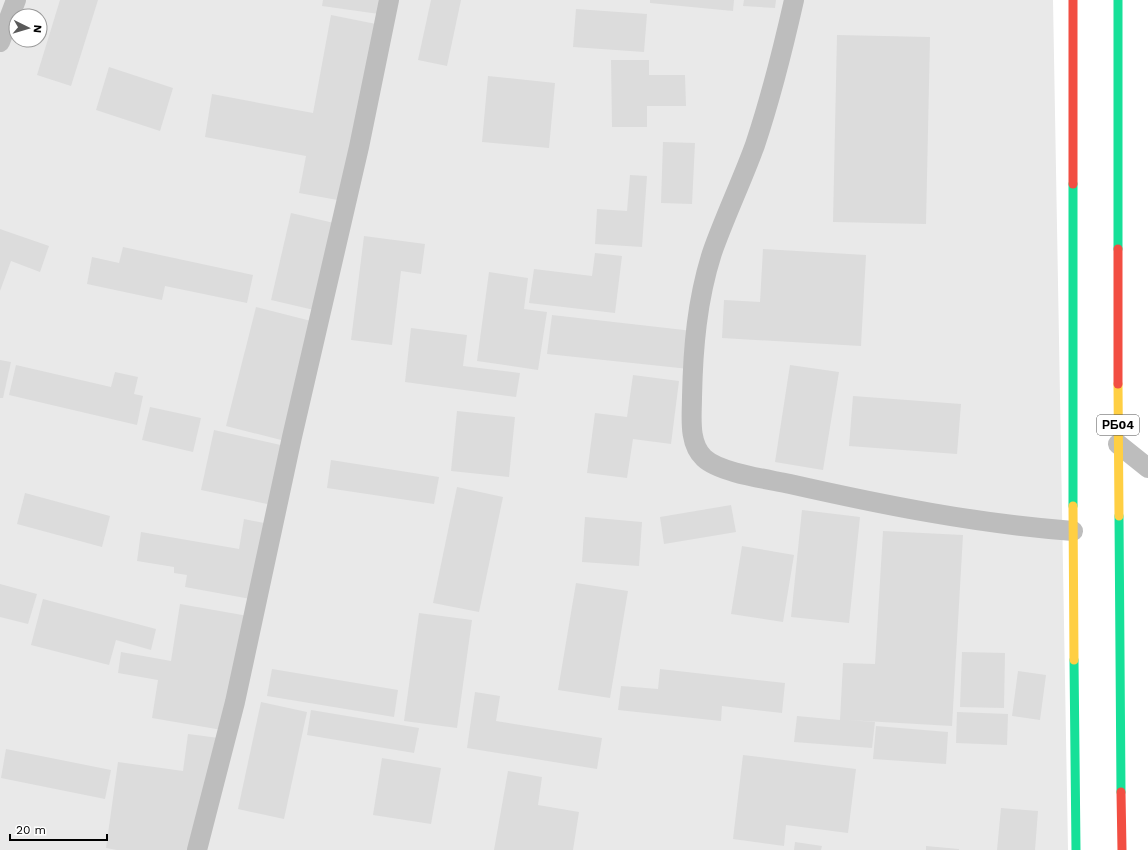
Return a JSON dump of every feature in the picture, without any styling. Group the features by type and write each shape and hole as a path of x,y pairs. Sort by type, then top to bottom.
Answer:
{"highway":[{"path":"1073,0 1073,531 1076,850"},
{"name":"РБ04","path":"1118,0 1118,444 1122,850"}],"lane":[{"path":"0,42 16,0"},
{"path":"197,850 235,702 292,437 359,147 389,0"},
{"path":"794,0 780,60 754,146 712,254 698,309 693,363 692,409 693,436 698,448 704,457 717,466 750,475 858,499 1028,528 1073,531"},
{"path":"1118,444 1148,468"}],"shaded area":[{"path":"0,0 1053,0 1068,850 0,850"}],"building":[{"path":"60,0 98,0 71,86 37,75 45,48 48,48 48,39"},
{"path":"323,0 389,0 386,15 322,6"},
{"path":"431,0 461,0 447,66 418,60"},
{"path":"650,0 734,0 733,11 650,3"},
{"path":"744,0 776,0 775,8 743,6"},
{"path":"576,9 647,14 644,52 573,47"},
{"path":"331,15 376,24 343,201 299,193 306,156 205,137 212,94 313,113"},
{"path":"837,35 930,37 926,224 833,222"},
{"path":"611,60 649,60 649,75 685,75 686,106 647,106 647,127 612,127"},
{"path":"109,67 173,88 160,131 96,110"},
{"path":"488,76 555,83 549,148 482,142"},
{"path":"663,142 695,143 692,204 661,203"},
{"path":"630,175 647,176 642,247 595,244 597,209 627,211"},
{"path":"291,213 334,223 314,310 271,300"},
{"path":"0,229 49,246 40,272 11,261 0,291"},
{"path":"364,236 425,244 421,274 401,271 392,345 351,340"},
{"path":"123,247 253,275 247,303 165,286 162,300 87,284 92,257 119,263"},
{"path":"763,249 866,255 861,346 722,338 724,300 760,302"},
{"path":"595,253 622,256 615,313 529,303 534,269 592,276"},
{"path":"489,272 528,278 524,309 547,312 538,370 477,361"},
{"path":"256,307 315,322 285,441 226,426"},
{"path":"552,315 693,331 689,369 547,354"},
{"path":"411,328 467,335 463,366 520,373 516,397 405,382"},
{"path":"0,360 11,362 3,398 0,398"},
{"path":"16,365 111,387 115,372 138,377 134,394 143,396 137,425 9,395"},
{"path":"790,365 839,372 823,470 775,462"},
{"path":"633,375 679,381 671,444 633,439 627,478 587,473 595,413 627,417"},
{"path":"853,396 961,404 957,454 849,446"},
{"path":"150,407 201,418 193,452 142,440"},
{"path":"457,411 515,417 509,477 451,471"},
{"path":"214,430 285,446 272,505 201,490"},
{"path":"331,460 439,477 434,504 327,488"},
{"path":"457,487 503,497 479,612 433,603"},
{"path":"25,493 110,516 102,547 17,524"},
{"path":"731,505 736,532 664,544 660,517"},
{"path":"802,510 860,517 849,623 791,617"},
{"path":"585,517 642,522 639,566 582,562"},
{"path":"244,519 269,524 256,600 185,587 187,575 174,573 174,567 137,561 141,532 239,549"},
{"path":"883,531 963,535 952,726 847,720 875,722 872,748 794,742 797,716 840,720 843,663 875,664"},
{"path":"742,546 794,555 783,622 731,614"},
{"path":"576,583 628,591 610,698 558,690"},
{"path":"0,584 37,594 28,624 0,617"},
{"path":"43,599 156,629 151,650 116,640 109,665 31,645"},
{"path":"180,604 248,616 228,731 152,718 158,680 118,673 121,652 171,661"},
{"path":"419,613 472,620 457,728 404,721"},
{"path":"962,652 1005,653 1004,708 960,707"},
{"path":"272,669 398,690 394,717 267,696"},
{"path":"660,669 785,683 782,713 722,706 721,721 618,710 621,686 658,689"},
{"path":"1018,671 1046,675 1040,720 1012,716"},
{"path":"475,692 500,696 496,721 602,738 597,769 467,748"},
{"path":"261,702 307,712 284,819 238,809"},
{"path":"311,710 419,728 414,753 307,735"},
{"path":"957,712 1008,714 1007,745 956,743"},
{"path":"876,726 948,732 946,764 873,759"},
{"path":"188,734 219,738 203,850 117,850 106,848 118,762 183,771"},
{"path":"6,749 111,770 105,799 1,778"},
{"path":"743,755 856,769 848,833 786,825 784,846 733,839"},
{"path":"382,758 441,768 431,824 373,815"},
{"path":"508,771 542,777 538,805 579,812 573,850 494,850"},
{"path":"1001,808 1038,811 1035,850 997,850"},
{"path":"795,842 822,846 821,850 794,850"},
{"path":"926,846 959,849 959,850 926,850"}],"traffic: fast":[{"path":"1118,0 1118,249"},
{"path":"1073,184 1073,506"},
{"path":"1119,516 1121,792"},
{"path":"1074,660 1076,850"}],"traffic: slow":[{"path":"1118,384 1119,516"},
{"path":"1073,506 1074,660"}],"traffic: jam":[{"path":"1073,0 1073,184"},
{"path":"1118,249 1118,384"},
{"path":"1121,792 1122,850"}]}
